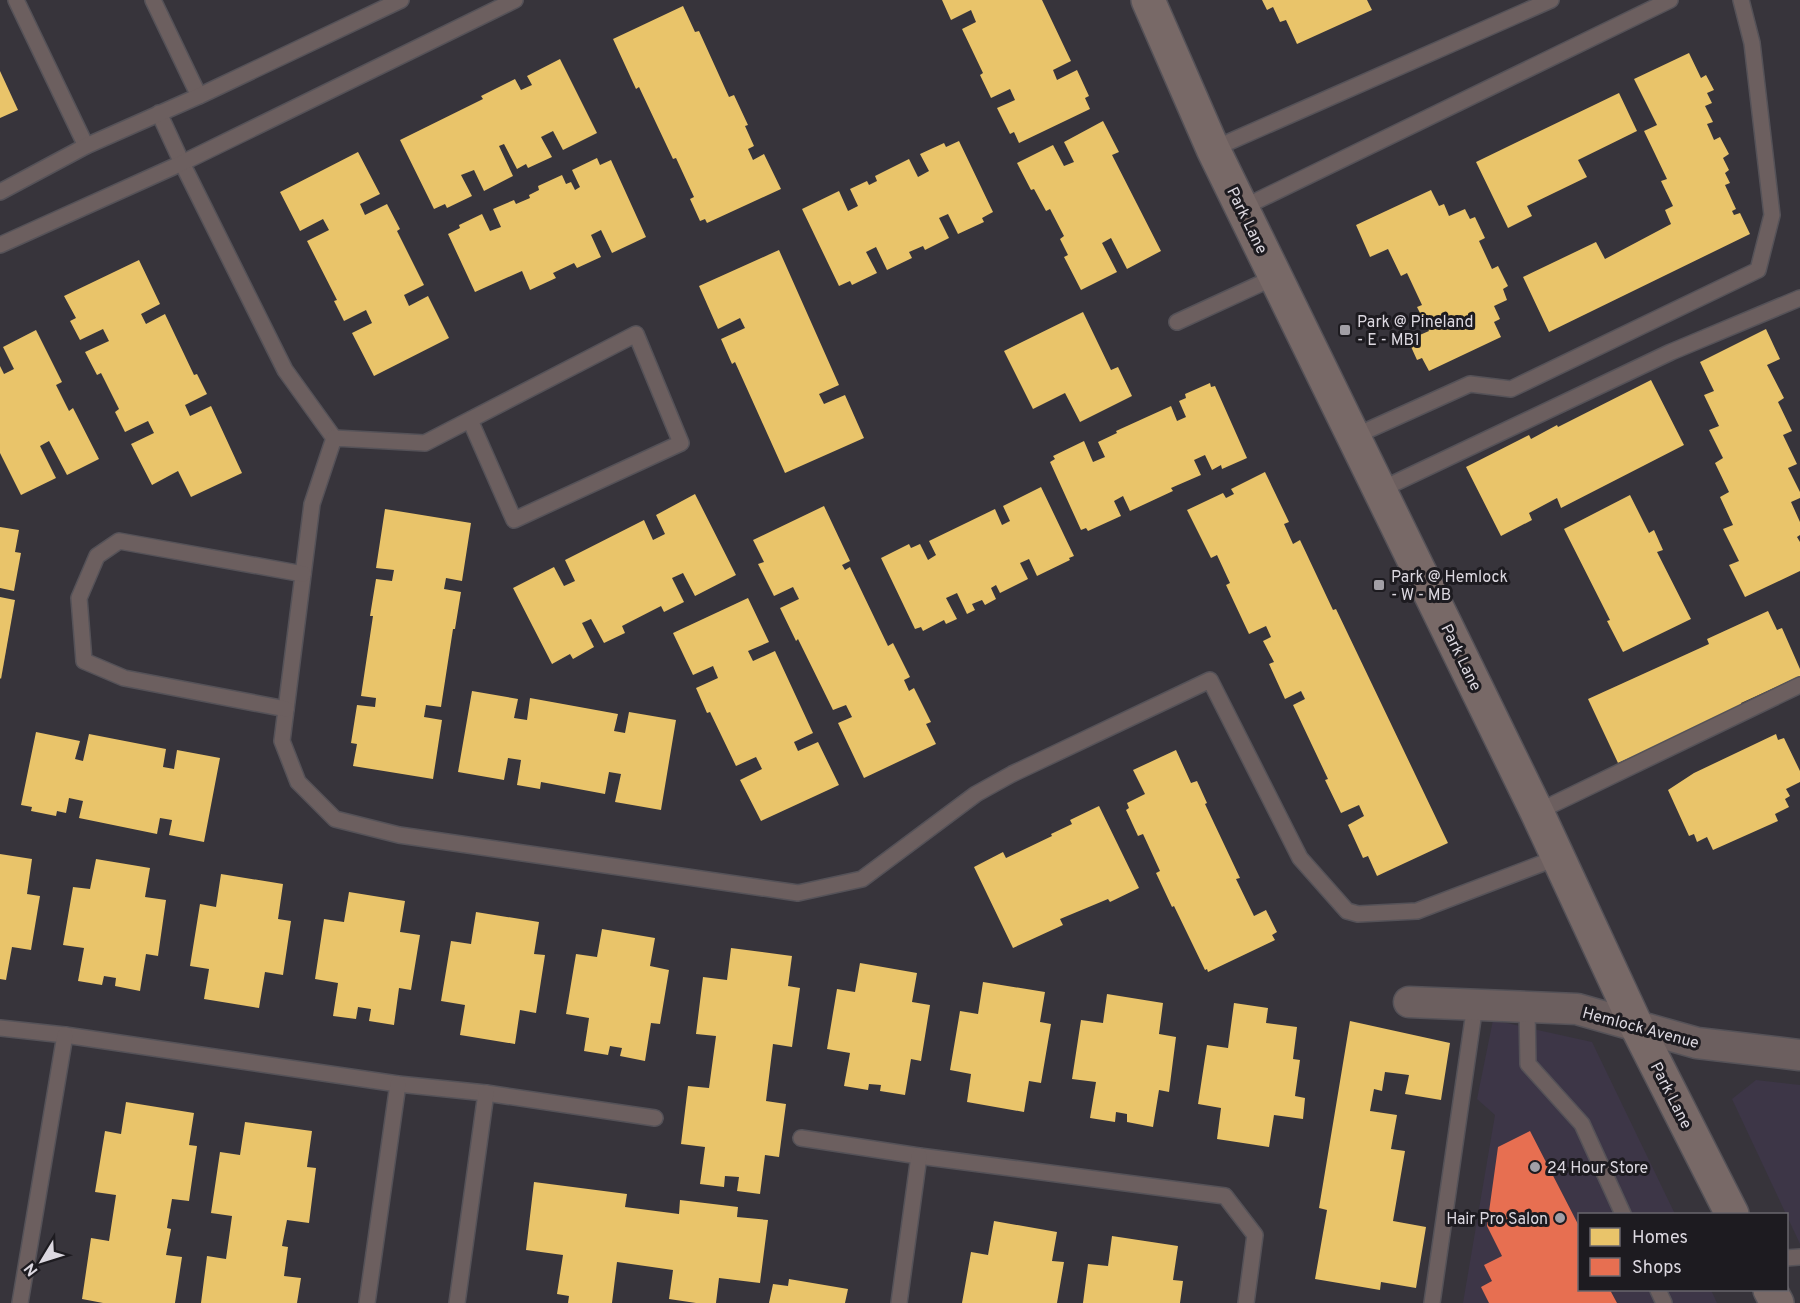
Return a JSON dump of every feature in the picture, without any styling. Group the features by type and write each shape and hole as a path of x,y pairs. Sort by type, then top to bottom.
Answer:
{"main road":[{"name":"Park Lane","path":"1148,0 1213,149 1559,857 1636,1025 1731,1213"}],"street":[{"name":"Hemlock Avenue","path":"1409,1002 1577,1010 1697,1043 1800,1055"}],"lane":[{"path":"16,0 86,146"},
{"path":"153,0 199,96"},
{"path":"0,192 86,146 199,96 401,0"},
{"path":"0,245 182,163 515,0"},
{"path":"1213,149 1551,0"},
{"path":"1242,208 1670,0"},
{"path":"1355,436 1470,384 1510,389 1758,270 1772,215 1752,43 1741,0"},
{"path":"159,113 285,370 333,438"},
{"path":"1177,322 1275,277"},
{"path":"1380,489 1671,352 1800,298"},
{"path":"333,438 425,443 636,334 681,443 514,520 470,420"},
{"path":"333,438 312,504 282,741 298,783 335,819 399,835 798,892 862,879 976,794 1012,774 1210,680 1300,858 1347,911 1358,914 1417,911 1559,857"},
{"path":"286,709 124,678 84,661 80,598 97,556 119,541 303,574"},
{"path":"1537,812 1800,685"},
{"path":"1432,1303 1475,1005"},
{"path":"1527,1008 1528,1064 1582,1124 1622,1213"},
{"path":"0,1028 65,1035 398,1084 486,1093 656,1118"},
{"path":"20,1303 65,1035"},
{"path":"367,1303 398,1084"},
{"path":"457,1303 486,1093"},
{"path":"801,1138 919,1156 1225,1196 1255,1235 1246,1303"},
{"path":"899,1303 919,1156"}],"shaded area":[{"path":"1493,1020 1592,1042 1675,1213 1578,1213 1578,1291 1711,1291 1717,1303 1463,1303 1495,1115 1477,1099"},
{"path":"1756,1080 1800,1085 1800,1244 1788,1218 1788,1213 1785,1213 1732,1099"}],"building: Homes":[{"path":"942,0 1042,0 1071,61 1053,70 1057,80 1077,70 1089,96 1085,98 1090,109 1019,143 1014,132 1010,134 997,108 1015,100 1010,89 991,98 980,75 983,73 962,29 976,22 971,10 951,20"},
{"path":"1262,0 1367,0 1372,10 1297,44 1286,20 1280,22 1273,7 1267,10"},
{"path":"683,6 695,32 699,31 729,97 734,95 748,125 745,126 754,146 748,149 753,160 764,154 781,189 707,223 705,219 700,221 690,199 694,197 676,158 673,159 613,39"},
{"path":"1689,53 1701,78 1706,75 1714,90 1707,93 1712,103 1705,106 1713,122 1707,124 1714,140 1720,137 1729,154 1723,158 1729,170 1725,173 1730,183 1725,185 1736,209 1732,211 1734,215 1740,213 1750,234 1549,332 1523,277 1596,242 1605,259 1671,224 1665,210 1673,206 1661,181 1667,179 1644,131 1657,125 1634,79"},
{"path":"560,59 597,133 563,150 553,131 541,137 552,157 528,168 526,164 517,169 504,144 499,146 513,176 484,191 474,170 461,175 472,196 447,208 445,204 434,209 400,140 483,99 481,96 515,79 521,90 532,85 527,76"},
{"path":"0,71 18,110 0,118"},
{"path":"1619,93 1637,131 1578,160 1587,177 1527,206 1532,216 1508,228 1476,162"},
{"path":"1103,121 1119,152 1112,155 1161,251 1127,269 1111,238 1102,243 1117,272 1081,290 1064,257 1068,255 1060,239 1064,236 1050,209 1046,211 1034,189 1031,190 1017,163 1053,145 1064,166 1074,162 1064,142"},
{"path":"959,141 993,212 982,218 984,222 958,234 948,214 939,218 949,238 925,250 923,246 909,252 912,258 887,270 876,247 866,252 877,273 852,285 850,281 839,286 802,209 839,191 848,211 858,206 850,189 867,181 869,185 877,181 875,176 909,159 918,177 929,171 920,154 944,143 946,147"},
{"path":"358,152 380,194 360,204 365,215 387,204 400,229 397,231 424,285 404,295 409,306 428,296 449,338 374,376 352,333 372,323 366,310 344,321 334,301 337,300 307,241 329,230 323,219 300,231 280,192"},
{"path":"597,158 600,165 611,160 646,237 612,253 601,230 591,235 601,257 577,268 574,263 553,273 556,278 530,290 522,271 475,292 448,234 460,228 459,225 482,214 490,231 501,227 493,209 514,200 516,204 530,198 529,195 539,190 538,186 562,175 566,184 571,182 575,190 580,187 572,170"},
{"path":"1431,190 1439,206 1444,204 1449,216 1465,209 1470,219 1475,217 1485,238 1479,241 1492,269 1498,266 1508,286 1503,289 1507,300 1494,306 1500,319 1494,322 1501,337 1429,371 1422,358 1417,360 1408,340 1429,331 1417,307 1422,305 1407,273 1401,276 1388,249 1370,257 1356,225"},
{"path":"779,250 839,385 819,394 824,404 845,395 864,438 785,473 735,362 732,364 721,339 745,328 740,318 718,329 699,286"},
{"path":"139,260 160,304 141,314 146,324 165,314 194,375 197,374 207,394 185,405 190,416 211,406 242,473 191,497 178,471 152,485 131,444 154,433 148,421 125,432 115,412 119,409 101,373 97,375 85,352 109,341 103,329 80,340 70,321 76,318 64,296"},
{"path":"1083,312 1111,370 1118,367 1132,396 1080,422 1065,393 1033,409 1004,351"},
{"path":"1766,329 1780,359 1767,365 1784,398 1778,402 1792,431 1783,435 1797,464 1788,468 1800,492 1800,498 1791,502 1800,522 1800,535 1797,537 1800,542 1800,571 1745,597 1729,565 1739,561 1723,529 1733,525 1720,497 1729,492 1715,463 1723,458 1709,430 1719,426 1704,395 1714,391 1700,362"},
{"path":"36,330 62,382 56,385 69,411 73,408 99,459 67,475 49,441 40,446 56,478 21,495 0,453 0,366 4,374 14,369 3,347"},
{"path":"1651,380 1684,445 1561,508 1557,498 1529,513 1532,520 1501,536 1466,467 1529,435 1531,439 1557,425 1558,427"},
{"path":"1210,383 1211,387 1215,386 1247,458 1222,469 1221,465 1212,470 1205,455 1194,460 1201,475 1171,488 1173,491 1130,511 1123,496 1114,501 1121,516 1088,531 1086,528 1081,530 1050,462 1055,459 1053,456 1084,441 1093,462 1105,457 1098,442 1117,433 1116,431 1171,406 1177,421 1186,417 1179,401 1186,398 1185,394"},
{"path":"1265,472 1289,522 1284,524 1293,544 1300,540 1333,610 1336,609 1448,843 1377,876 1368,856 1363,858 1348,825 1364,816 1359,805 1341,813 1325,780 1328,779 1293,705 1305,699 1301,691 1285,699 1269,664 1274,662 1263,641 1271,637 1266,626 1249,634 1226,585 1230,583 1217,555 1211,558 1187,510 1223,493 1226,498 1234,494 1231,489"},
{"path":"1041,487 1074,556 1037,576 1029,559 1020,563 1028,579 1000,593 996,585 991,588 996,599 985,605 982,600 972,604 975,610 967,614 957,593 946,598 957,619 946,624 944,620 923,631 921,627 915,629 881,558 909,544 911,548 920,544 928,560 936,555 929,541 995,509 1002,525 1010,521 1003,506"},
{"path":"695,494 736,575 695,596 683,573 672,578 684,602 664,612 661,606 622,626 625,633 604,643 591,619 582,623 594,647 573,659 570,654 552,664 513,588 554,567 564,586 575,581 565,560 644,520 653,540 665,534 656,515"},
{"path":"1630,495 1649,533 1654,530 1663,550 1657,552 1691,619 1623,652 1607,621 1610,620 1564,529"},
{"path":"824,506 850,561 842,565 845,570 850,567 888,646 893,643 910,677 904,680 909,691 914,688 931,722 926,724 936,744 864,778 838,723 852,717 846,705 833,710 780,608 799,599 793,587 774,596 758,564 764,562 753,540"},
{"path":"385,509 471,523 462,581 446,578 444,589 461,592 441,707 426,705 424,717 442,720 433,779 353,766 357,744 351,743 357,705 375,707 376,698 361,696 376,579 392,581 394,570 376,568"},
{"path":"0,527 19,530 15,552 21,553 14,591 0,588"},
{"path":"0,597 15,600 1,679 0,678"},
{"path":"748,598 769,642 748,651 753,661 775,651 813,733 794,742 798,751 818,742 839,785 761,821 740,780 762,769 756,757 736,766 696,688 718,678 713,666 693,675 673,633"},
{"path":"1768,611 1777,630 1782,628 1800,669 1800,676 1741,703 1743,708 1618,763 1588,699 1709,644 1707,639"},
{"path":"472,691 518,699 514,718 527,720 530,698 618,714 614,731 625,733 629,712 676,720 661,810 615,802 621,774 609,772 605,794 541,782 540,789 517,785 521,760 508,758 504,780 458,772"},
{"path":"36,732 80,741 75,759 83,761 89,734 166,749 163,767 174,769 177,750 220,758 204,842 169,835 172,820 160,818 157,834 79,818 83,801 69,798 66,813 57,811 56,816 31,811 32,807 21,805"},
{"path":"1776,734 1778,740 1784,738 1800,771 1800,782 1786,789 1790,796 1785,799 1789,807 1775,814 1778,821 1713,850 1707,837 1697,842 1694,834 1689,836 1668,790 1694,773"},
{"path":"1176,750 1191,783 1197,781 1207,803 1205,804 1240,878 1236,879 1254,916 1266,910 1277,932 1272,935 1275,940 1208,972 1174,906 1172,907 1156,873 1160,871 1143,834 1138,836 1126,810 1129,808 1127,803 1145,794 1133,770"},
{"path":"1099,806 1139,888 1110,902 1108,899 1060,919 1063,925 1013,948 974,867 1003,852 1006,858 1052,836 1051,834 1072,824 1070,820"},
{"path":"0,854 32,859 27,894 40,896 31,950 12,947 6,980 0,979"},
{"path":"96,859 150,868 145,897 166,900 158,956 146,954 140,991 115,986 116,978 104,976 102,985 78,981 84,948 63,945 73,887 90,889"},
{"path":"221,874 283,884 278,919 291,921 283,975 265,972 259,1008 204,999 209,969 190,966 200,904 216,907"},
{"path":"349,892 405,901 400,932 420,935 411,990 399,988 394,1025 369,1021 371,1009 358,1007 356,1019 333,1016 338,983 315,979 324,919 344,922"},
{"path":"476,912 539,922 534,954 545,955 536,1013 520,1010 515,1044 460,1035 465,1005 441,1001 451,941 471,944"},
{"path":"602,929 655,938 650,966 669,970 660,1024 651,1023 645,1061 620,1056 622,1048 610,1046 608,1055 584,1051 589,1018 566,1014 576,954 597,957"},
{"path":"731,948 792,956 788,986 800,988 792,1047 773,1044 766,1101 786,1104 779,1157 765,1155 760,1194 737,1191 739,1177 725,1176 724,1187 700,1184 705,1147 681,1144 688,1086 709,1088 716,1036 696,1034 703,977 727,980"},
{"path":"860,963 917,973 912,1002 930,1005 921,1061 911,1059 905,1095 880,1091 881,1085 869,1084 868,1090 844,1086 850,1053 827,1049 837,989 855,992"},
{"path":"983,982 1045,992 1040,1022 1051,1024 1041,1083 1029,1081 1024,1112 967,1102 971,1074 950,1070 960,1011 978,1014"},
{"path":"1107,994 1163,1003 1159,1034 1176,1037 1169,1092 1159,1090 1153,1127 1127,1122 1127,1114 1116,1112 1115,1122 1090,1118 1096,1082 1072,1079 1081,1020 1103,1023"},
{"path":"1234,1003 1268,1008 1266,1023 1297,1027 1293,1059 1300,1060 1295,1096 1305,1098 1303,1119 1274,1115 1269,1147 1217,1139 1221,1108 1198,1104 1207,1045 1228,1048"},
{"path":"1350,1021 1450,1043 1441,1100 1405,1094 1409,1075 1385,1072 1382,1091 1374,1089 1370,1111 1397,1115 1391,1149 1405,1151 1393,1221 1426,1227 1416,1288 1381,1282 1380,1290 1315,1279 1327,1210 1319,1208"},
{"path":"126,1102 194,1113 189,1145 197,1146 189,1201 172,1199 167,1228 171,1229 166,1255 182,1257 175,1303 103,1303 82,1299 91,1238 109,1241 116,1195 95,1192 105,1131 121,1134"},
{"path":"245,1122 312,1131 307,1167 316,1168 309,1223 287,1220 282,1246 288,1247 284,1276 301,1278 297,1303 201,1303 207,1256 226,1259 232,1216 211,1213 220,1152 240,1155"},
{"path":"534,1182 627,1194 625,1207 679,1214 680,1200 738,1207 737,1217 768,1220 760,1283 719,1278 716,1303 696,1303 669,1299 673,1270 617,1262 612,1303 568,1303 569,1296 557,1294 563,1255 526,1250"},
{"path":"994,1221 1057,1232 1052,1261 1064,1262 1057,1303 962,1303 971,1252 988,1255"},
{"path":"1112,1236 1178,1246 1173,1280 1183,1281 1180,1303 1083,1303 1088,1264 1108,1266"},
{"path":"789,1279 848,1289 845,1303 769,1303 773,1284 788,1286"}],"building: Shops":[{"path":"1530,1131 1578,1224 1578,1291 1611,1291 1617,1303 1489,1303 1481,1287 1492,1281 1484,1265 1502,1256 1487,1226 1498,1147"}],"place":[{"name":"Park @ Pineland - E - MB1","path":"1345,330"},
{"name":"Park @ Hemlock - W - MB","path":"1379,585"},
{"name":"24 Hour Store","path":"1535,1167"},
{"name":"Hair Pro Salon","path":"1560,1218"}]}
